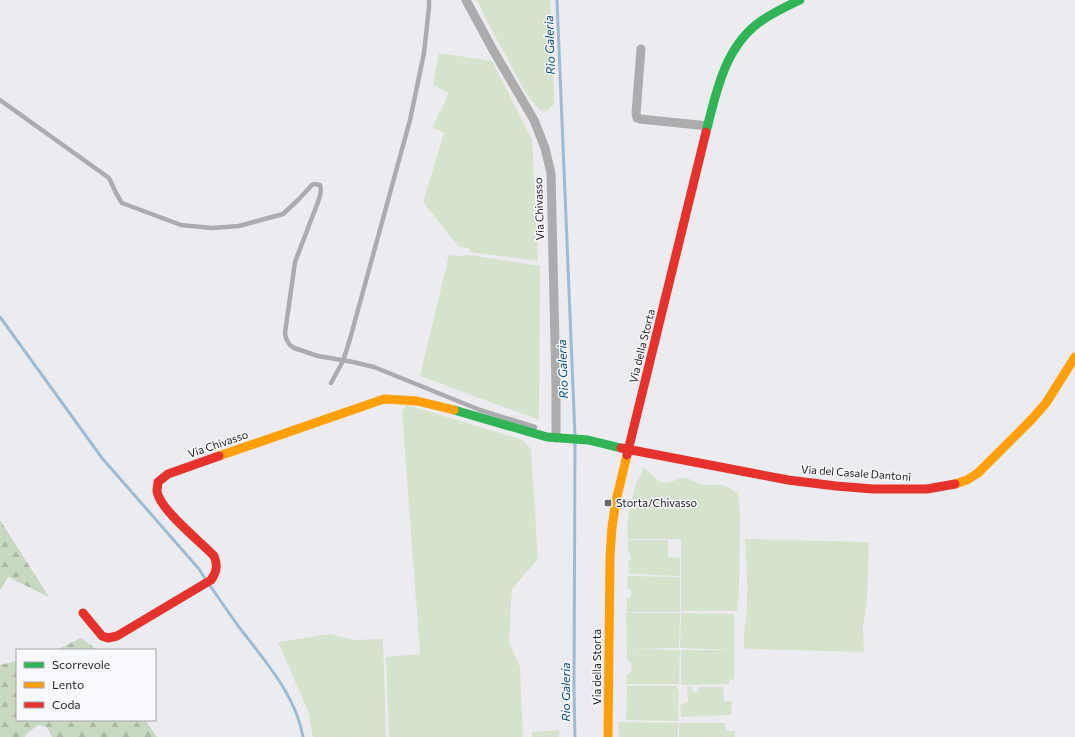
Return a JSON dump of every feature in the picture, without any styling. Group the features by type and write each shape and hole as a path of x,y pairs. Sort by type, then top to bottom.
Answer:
{"street":[{"name":"Via Chivasso","path":"466,0 534,120 545,148 551,173 556,438"},
{"name":"Via della Storta","path":"608,737 610,557 612,527 616,501 708,126 722,74 729,59 740,42 751,29 763,19 800,0"},
{"path":"640,49 636,113 637,118 640,120 708,126"},
{"name":"Via del Casale Dantoni","path":"629,450 781,479 810,483 889,490 927,489 957,484 978,473 1032,419 1046,403 1075,357"},
{"name":"Via Chivasso","path":"83,613 99,634 105,638 111,638 117,636 213,578 216,567 214,556 172,516 166,509 160,497 158,483 165,475 384,399 402,399 427,403 547,437 569,440 588,440 629,450"}],"lane":[{"path":"331,383 343,361 410,120 424,53 430,7 429,0"},
{"path":"0,100 110,178 122,203 181,226 212,228 240,226 283,214 312,185 314,184 320,186 320,196 295,262 285,333 290,345 294,348 318,356 374,367 480,410 542,429"},
{"path":"549,431 556,438"}],"green space":[{"path":"477,0 550,0 554,104 546,112 539,109 523,88"},
{"path":"439,53 492,61 532,139 538,261 470,252 468,248 459,247 423,202 444,133 432,127 449,93 433,85"},
{"path":"449,255 469,255 540,266 539,420 420,376"},
{"path":"407,405 523,440 531,449 538,559 512,589 509,642 520,667 523,737 389,737 386,657 420,654 402,411"},
{"path":"644,468 664,483 685,478 702,485 718,485 728,487 738,493 740,514 739,592 737,611 681,611 681,539 628,539 627,527 631,502 635,487"},
{"path":"0,520 49,597 8,577 0,590"},
{"path":"745,539 869,542 867,599 863,627 864,652 744,648 747,607"},
{"path":"628,540 668,540 668,557 680,558 680,576 629,574 628,563 631,558 628,551"},
{"path":"628,576 680,577 680,612 627,612 627,599 631,597 631,590 627,588"},
{"path":"626,613 680,613 679,648 629,649 680,650 679,684 626,684 627,675 632,671 631,663 627,660"},
{"path":"681,613 734,614 734,650 680,648"},
{"path":"330,634 354,640 383,639 386,737 313,737 308,711 278,642"},
{"path":"81,638 96,649 59,649"},
{"path":"681,650 734,650 734,680 729,679 729,684 681,685"},
{"path":"16,661 16,721 146,721 157,737 52,737 47,727 38,725 25,735 25,737 0,737 0,665"},
{"path":"627,686 676,686 679,691 678,721 626,720"},
{"path":"687,686 692,687 693,692 697,692 699,687 723,687 724,701 732,701 731,715 681,717 680,704 688,702"},
{"path":"618,722 678,723 678,737 619,737"},
{"path":"679,723 725,723 726,731 735,731 735,737 679,737"},
{"path":"559,730 559,737 532,737 532,732"}],"waterway":[{"name":"Rio Galeria","path":"557,0 575,436"},
{"path":"0,317 102,458 199,569 206,580"},
{"name":"Rio Galeria","path":"575,443 575,737"},
{"path":"209,584 286,692 294,707 303,737"}],"traffic: fast":[{"path":"706,132 723,73 737,46 757,24 772,14 800,0"},
{"path":"454,410 547,437 588,440 621,448"}],"traffic: slow":[{"path":"955,484 967,480 978,473 1032,419 1046,403 1075,357"},
{"path":"219,456 384,399 417,401 454,410"},
{"path":"608,737 610,557 612,527 616,501 627,455"}],"traffic: jam":[{"path":"627,455 706,132"},
{"path":"621,448 788,480 836,486 873,489 927,489 955,484"},
{"path":"83,613 102,636 108,638 117,636 211,580 215,574 216,568 214,556 172,516 159,498 157,490 158,482 168,474 219,456"}],"place":[{"name":"Storta/Chivasso","path":"608,503"}]}
